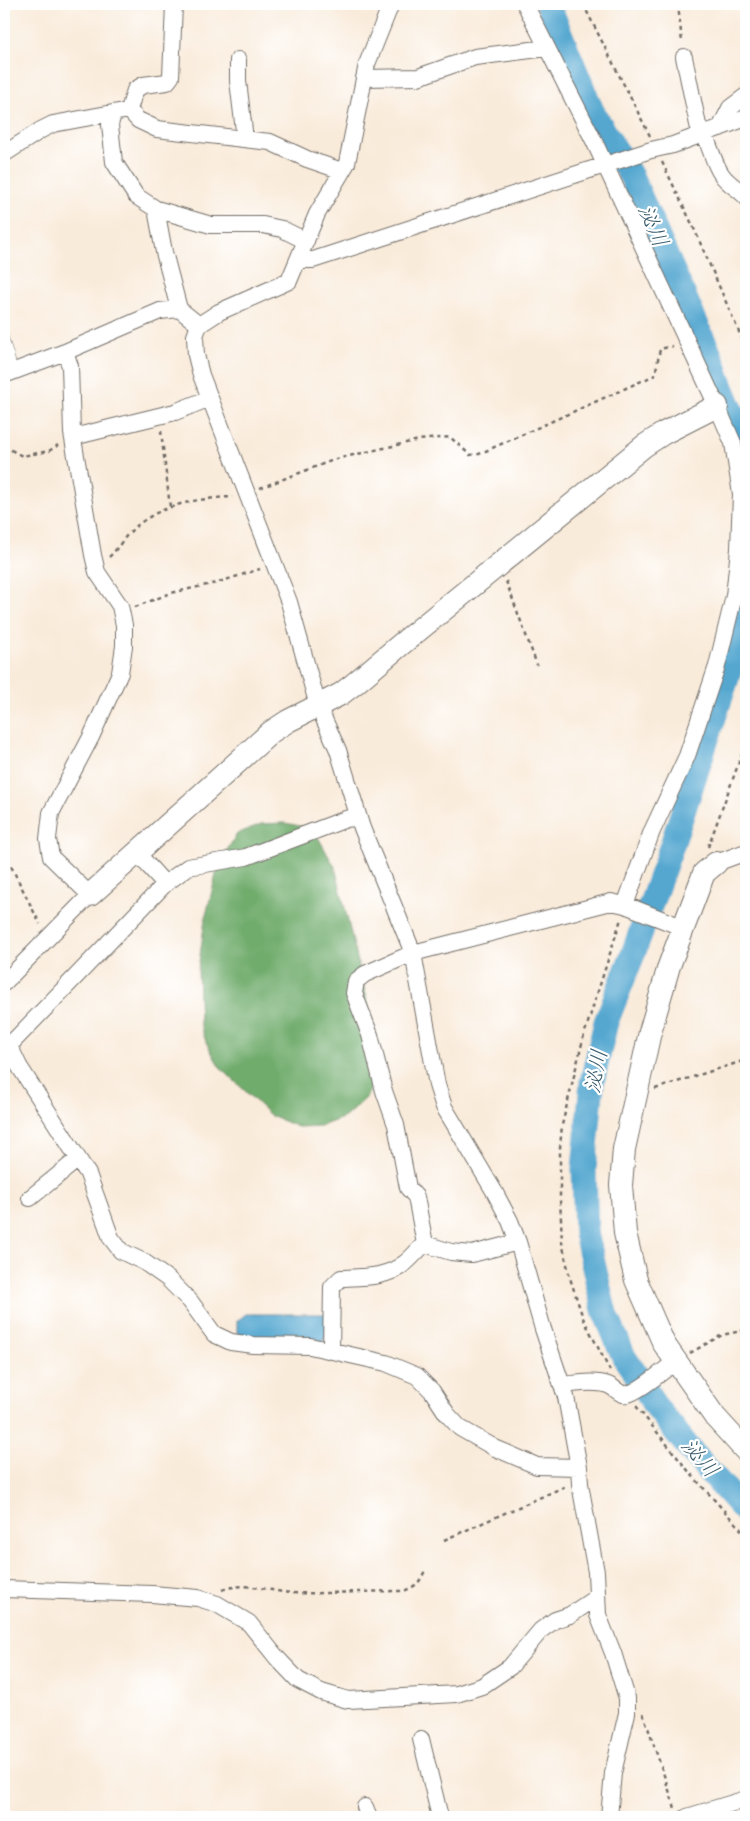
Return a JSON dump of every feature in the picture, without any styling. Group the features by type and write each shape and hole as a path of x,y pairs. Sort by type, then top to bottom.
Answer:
{"street":[{"path":"174,4 171,77 167,82 143,86 135,90 110,125 114,162 136,196 156,209 211,225 263,225 282,229 306,241"},
{"path":"391,4 367,64 347,163 317,214 289,282 219,312 199,325 195,336 196,355 210,398 289,602 318,706 338,750 358,817 413,953 436,1085 444,1107 494,1191 518,1242 543,1329 566,1398 596,1572 598,1615 613,1653 627,1703 627,1713 614,1773 609,1817"},
{"path":"526,4 606,165 717,406 733,443 741,494 739,549 734,596 717,666 687,756 652,831 629,907"},
{"path":"364,78 418,77 475,57 547,48"},
{"path":"684,57 698,125 713,131"},
{"path":"238,60 238,82 245,139"},
{"path":"746,96 730,108 713,131 707,145 722,176 746,196"},
{"path":"4,154 53,124 121,112 158,129 270,142 307,159 342,170"},
{"path":"299,260 313,260 713,131 746,118"},
{"path":"156,209 164,252 179,308 199,325"},
{"path":"9,373 65,352 160,311 179,308"},
{"path":"65,352 70,366 73,437 97,572 120,606 124,632 120,673 91,737 51,813 48,840 51,857 90,895"},
{"path":"73,437 175,412 210,398"},
{"path":"4,983 90,895 271,732 354,684 644,446 664,433 717,406"},
{"path":"358,817 346,819 246,857 188,867 165,884 6,1048 88,1174 112,1238 121,1251 144,1262 168,1279 190,1301 214,1334 231,1342 252,1345 310,1346 386,1363 417,1376 432,1391 447,1414 460,1428 495,1448 536,1466 579,1467"},
{"path":"746,852 710,868 679,926 650,1032 624,1148 621,1185 625,1233 636,1280 664,1344 669,1367 746,1451"},
{"path":"137,853 165,884"},
{"path":"425,1244 416,1198 408,1188 396,1124 384,1091 370,1035 354,993 356,981 365,974 413,953 611,902 679,926"},
{"path":"30,1198 78,1159"},
{"path":"425,1244 451,1252 472,1254 518,1242"},
{"path":"331,1351 332,1287 341,1278 371,1277 392,1271 405,1263 425,1244"},
{"path":"562,1385 608,1385 626,1394 669,1367"},
{"path":"4,1589 152,1594 198,1598 217,1604 249,1623 298,1680 321,1692 348,1700 457,1694 482,1686 510,1667 541,1630 555,1620 570,1615 597,1597"},
{"path":"421,1739 440,1817"},
{"path":"682,1814 746,1799"}],"lane":[{"path":"4,337 9,373"}],"path":[{"path":"583,4 653,150 692,224 746,348"},
{"path":"678,4 684,57"},
{"path":"97,572 129,533 145,520 170,507 188,502 239,497 336,459 419,440 450,437 470,455 479,454 655,375 660,349 687,344"},
{"path":"156,416 162,436 170,507"},
{"path":"4,446 22,456 49,451 73,437"},
{"path":"500,563 537,665"},
{"path":"121,611 171,593 216,583 274,564"},
{"path":"710,868 704,857 746,743"},
{"path":"4,852 48,938"},
{"path":"629,907 584,1035 562,1125 560,1148 562,1242 570,1278 583,1318 626,1394 690,1473 746,1535"},
{"path":"636,1095 746,1060"},
{"path":"669,1367 722,1335 746,1330"},
{"path":"444,1540 571,1484 580,1484"},
{"path":"207,1601 219,1591 232,1586 259,1587 290,1592 404,1591 414,1587 420,1581 426,1568"},
{"path":"627,1703 641,1706 682,1814"}],"green space":[{"path":"285,823 315,832 335,867 375,1033 377,1076 366,1098 345,1117 321,1126 298,1127 271,1116 219,1066 206,1042 200,1023 198,970 205,919 219,863 237,834 261,824"}],"water":[{"path":"246,1314 326,1314 326,1334 323,1344 237,1338 237,1321"}],"waterway":[{"name":"泌川","path":"548,4 592,111 632,178 714,364 743,438 746,454"},
{"name":"泌川","path":"746,604 729,672 672,845 633,954 606,1022 592,1082 584,1169 586,1233 604,1310 624,1357 653,1403 696,1457 746,1512"}]}
